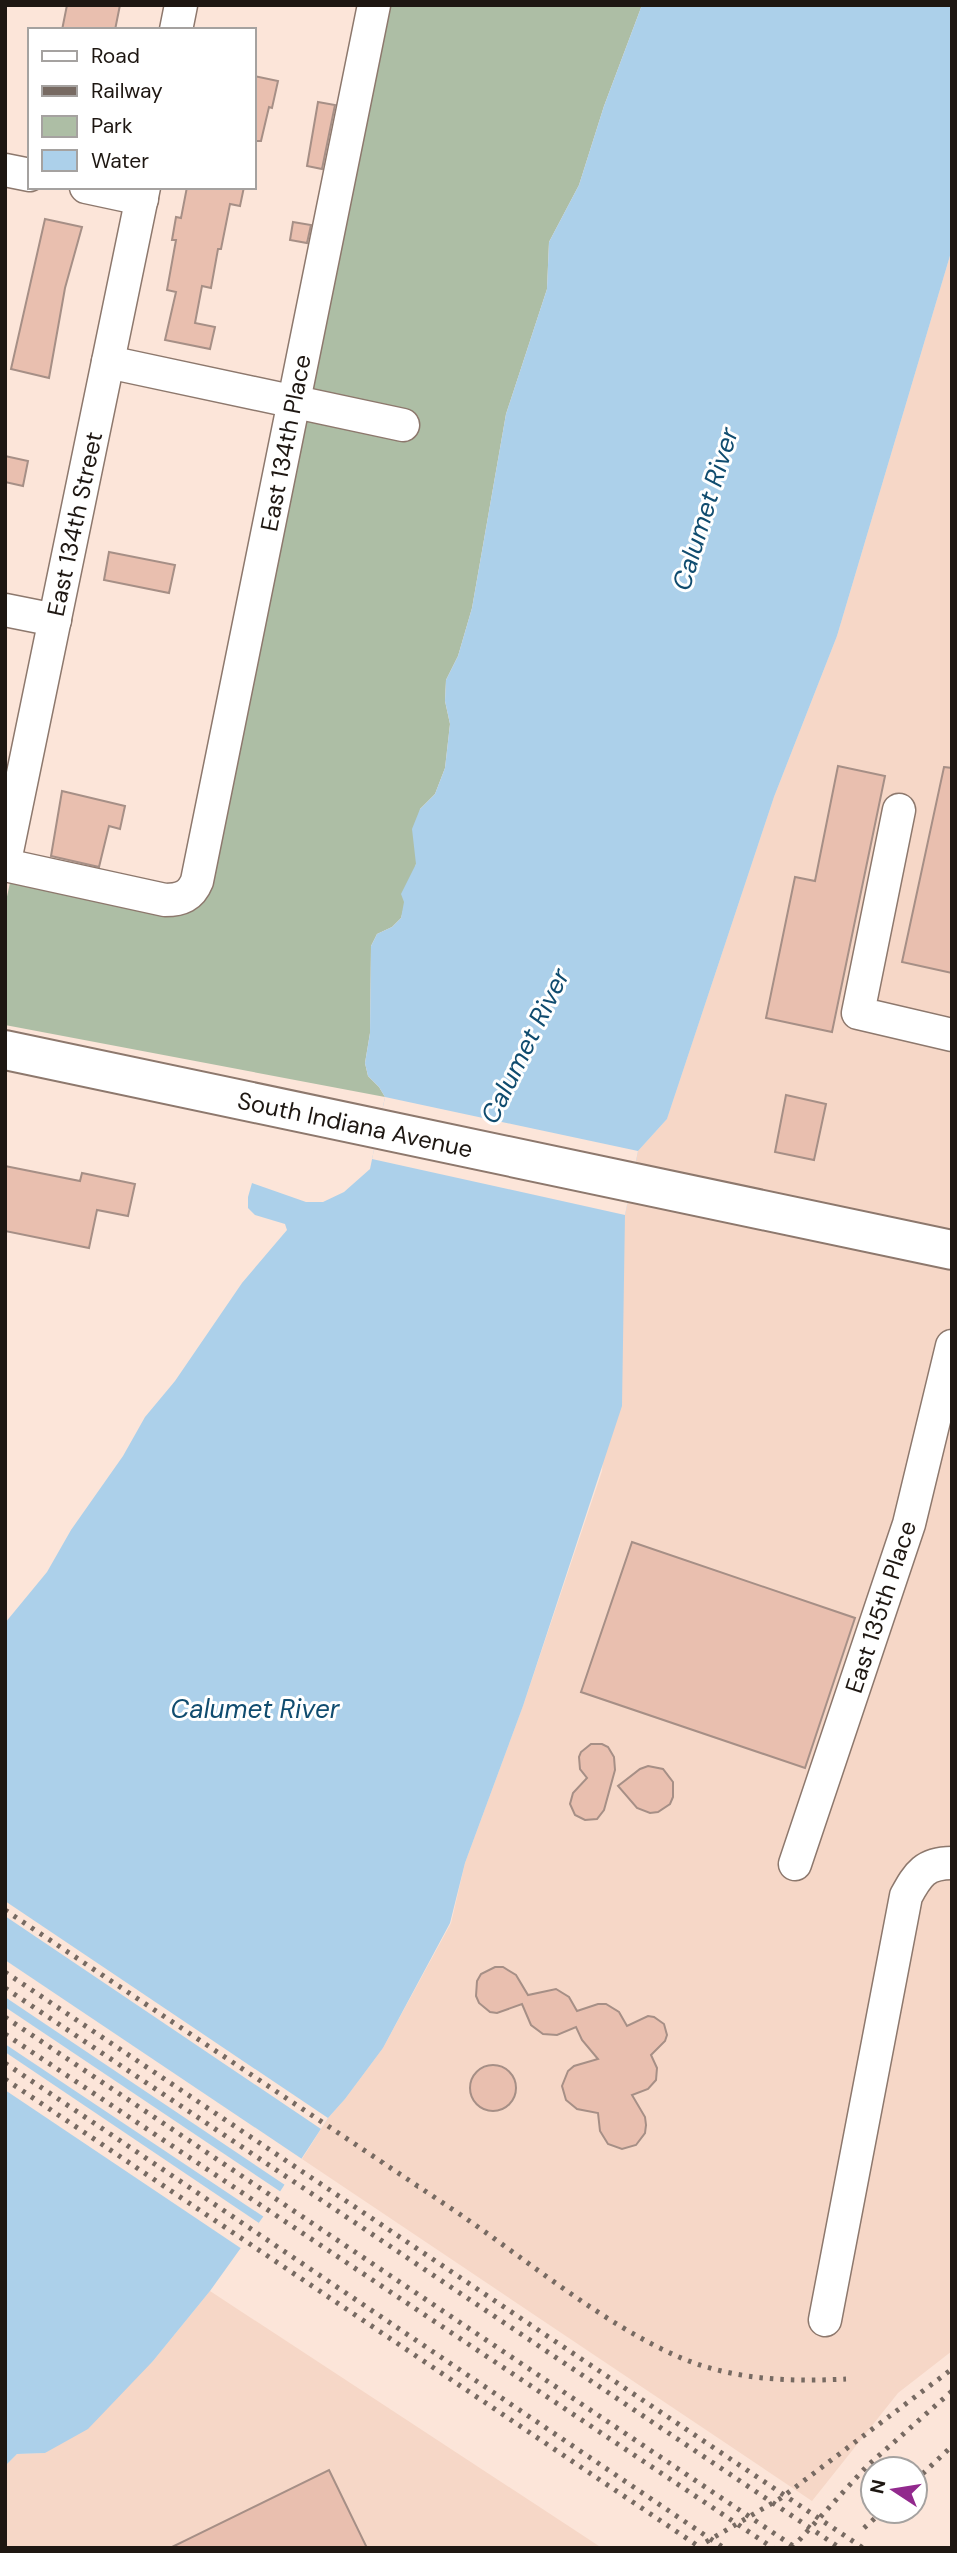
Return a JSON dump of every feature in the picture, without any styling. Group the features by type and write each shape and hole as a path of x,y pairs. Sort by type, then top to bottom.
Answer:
{"main road":[{"name":"South Indiana Avenue","path":"5,1050 952,1250"}],"street":[{"path":"176,28 181,5"},
{"name":"East 134th Place","path":"7,847 165,900 176,900 188,895 197,881 374,5"},
{"path":"5,170 28,176"},
{"path":"105,189 143,193"},
{"name":"East 134th Street","path":"7,847 143,193"},
{"path":"108,362 403,425"},
{"path":"5,610 55,620"},
{"path":"899,810 858,1013 952,1035"},
{"name":"East 135th Place","path":"795,1864 909,1524 952,1346"},
{"path":"825,2320 906,1896 916,1878 929,1866 952,1863"}],"shaded area":[{"path":"952,249 952,2351 898,2393 812,2501 302,2159 328,2118 383,2048 451,1923 465,1863 523,1706 602,1471 625,1215 638,1151 667,1119 774,797 837,636"},
{"path":"210,2291 602,2548 5,2548 5,2466 17,2454 45,2453 153,2361"}],"green space":[{"path":"379,5 642,5 604,106 579,185 549,242 547,289 506,414 472,608 458,656 446,680 445,701 450,724 445,768 435,794 420,809 416,864 401,918 392,927 377,934 371,946 370,1033 365,1063 368,1076 385,1097 5,1025 5,906 11,878 179,912"}],"water":[{"name":"Calumet River","path":"642,5 952,5 952,249 837,636 774,797 667,1119 638,1151 625,1215 622,1406 523,1706 465,1863 450,1923 383,2048 328,2118 268,2210 210,2291 153,2361 88,2429 45,2453 17,2454 5,2466 5,1623 47,1572 71,1530 123,1456 145,1417 175,1381 242,1283 287,1230 285,1224 255,1215 248,1208 252,1183 306,1202 323,1202 344,1192 370,1169 385,1097 368,1076 365,1063 370,1033 371,946 377,934 392,927 401,918 404,902 401,894 416,864 412,829 420,809 435,794 445,768 450,724 445,701 446,680 458,656 472,608 506,414 547,289 549,242 579,185 604,106"}],"pier":[{"path":"385,1097 638,1151 625,1215 372,1159"},
{"path":"5,1901 328,2118 321,2129 5,1916"},
{"path":"5,1960 302,2159 285,2185 5,1997"},
{"path":"5,2007 281,2192 264,2217 5,2044"},
{"path":"5,2052 259,2223 242,2249 5,2090"}],"building":[{"path":"67,5 120,5 115,28 62,28"},
{"path":"256,76 278,81 261,141 256,141"},
{"path":"318,102 335,105 322,169 307,166"},
{"path":"187,189 244,189 240,206 230,204 211,288 202,286 195,323 215,327 210,349 165,340 176,292 167,290 176,240 172,240 176,217 181,218"},
{"path":"45,219 82,227 65,288 49,378 11,369"},
{"path":"293,222 311,225 307,243 290,240"},
{"path":"5,456 28,461 23,486 5,482"},
{"path":"109,552 175,565 169,593 104,580"},
{"path":"838,766 885,776 832,1032 766,1018 795,877 815,881"},
{"path":"944,767 952,768 952,973 902,962"},
{"path":"62,791 125,806 120,829 109,826 99,867 51,856"},
{"path":"786,1095 826,1104 814,1160 775,1152"},
{"path":"5,1166 80,1181 82,1173 135,1184 128,1216 97,1210 89,1248 5,1231"},
{"path":"632,1542 855,1618 805,1768 581,1692"},
{"path":"591,1744 608,1747 614,1757 615,1770 604,1810 597,1819 585,1820 575,1815 570,1804 573,1793 587,1778 580,1769 579,1757"},
{"path":"648,1766 663,1769 673,1782 670,1804 658,1812 650,1813 637,1808 618,1786"},
{"path":"495,1967 503,1967 516,1975 528,1995 556,1989 569,1997 577,2011 606,2004 619,2012 627,2026 648,2016 664,2024 667,2035 665,2041 651,2055 657,2068 656,2080 648,2089 632,2095 645,2117 646,2125 645,2133 636,2145 622,2149 608,2144 600,2131 598,2113 577,2109 566,2100 562,2086 568,2071 574,2066 598,2059 582,2040 576,2027 557,2035 543,2034 531,2025 522,2004 497,2013 490,2012 479,2003 476,1996 477,1981 481,1974"},
{"path":"493,2065 502,2066 509,2072 515,2079 515,2097 509,2104 502,2110 493,2111 484,2110 477,2104 471,2097 470,2088 471,2079 477,2072 484,2066"},
{"path":"329,2470 367,2548 170,2548"}],"railway":[{"path":"5,1910 458,2213 622,2327 679,2357 720,2371 761,2378 846,2379"},
{"path":"5,1972 863,2548"},
{"path":"5,1988 840,2548"},
{"path":"5,2017 796,2548"},
{"path":"5,2034 773,2548"},
{"path":"5,2063 724,2548"},
{"path":"5,2079 701,2548"},
{"path":"706,2542 781,2498 952,2369"},
{"path":"792,2548 867,2466 952,2391"},
{"path":"929,2468 952,2446"},
{"path":"864,2528 867,2525"}]}
